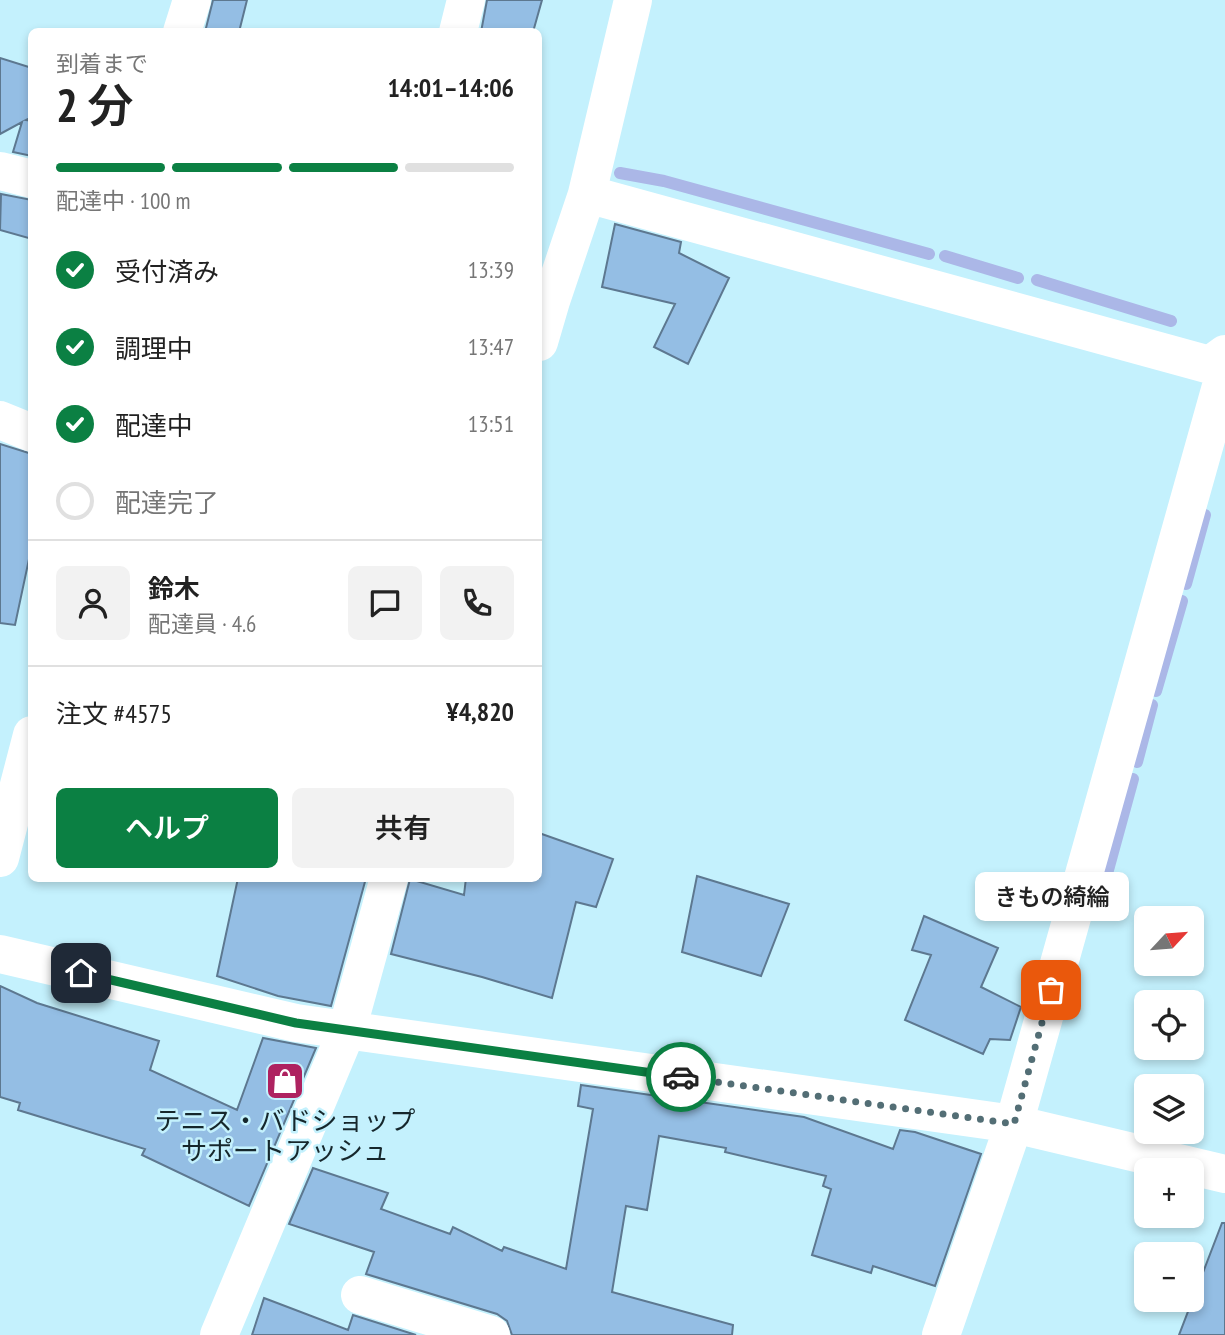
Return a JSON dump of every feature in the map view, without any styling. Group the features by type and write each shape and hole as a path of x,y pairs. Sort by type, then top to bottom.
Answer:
{"street":[{"path":"183,28 192,0"},
{"path":"459,28 466,0"},
{"path":"542,321 545,300 586,198 633,0"},
{"path":"0,171 28,178"},
{"path":"586,198 587,194 1210,365 1225,354"},
{"path":"941,1335 1014,1124 1225,372"},
{"path":"0,420 28,431"},
{"path":"0,858 28,750"},
{"path":"219,1335 347,1030 388,882"},
{"path":"0,954 296,1023 1014,1124 1225,1174"},
{"path":"360,1295 491,1335"}],"building":[{"path":"213,0 247,0 240,28 206,28"},
{"path":"487,0 542,0 534,28 482,28"},
{"path":"0,58 28,67 28,155 13,152 22,122 0,134"},
{"path":"1,194 28,199 28,238 0,230"},
{"path":"615,224 681,242 679,253 729,278 688,364 654,347 675,304 602,287"},
{"path":"0,444 28,453 28,564 15,625 0,623"},
{"path":"542,834 613,859 596,907 576,902 552,998 391,954 409,882 420,882 464,895 466,882 542,882"},
{"path":"697,876 789,904 761,976 682,952"},
{"path":"237,882 365,882 331,1006 278,996 217,976"},
{"path":"924,916 998,948 981,987 1021,1007 1010,1040 990,1039 983,1054 905,1020 931,955 912,950"},
{"path":"0,986 37,1003 159,1041 150,1070 237,1110 263,1038 316,1048 249,1206 142,1155 145,1149 18,1110 20,1103 0,1097"},
{"path":"581,1085 804,1117 893,1149 900,1130 915,1132 981,1154 935,1286 873,1266 871,1273 812,1255 831,1189 823,1186 826,1176 725,1152 726,1148 659,1136 647,1210 626,1206 612,1292 733,1325 732,1335 512,1335 507,1321 497,1314 366,1274 374,1252 289,1224 313,1168 388,1193 381,1209 450,1234 453,1227 502,1251 504,1247 566,1269 593,1109 578,1106"},
{"path":"1222,1223 1225,1223 1225,1335 1179,1335 1188,1312 1204,1312 1204,1270"},
{"path":"264,1298 348,1330 353,1315 416,1335 252,1335"}],"waterway":[{"path":"620,173 664,181 929,254"},
{"path":"945,256 1018,278"},
{"path":"1037,280 1171,321"},
{"path":"1186,584 1205,515"},
{"path":"1156,691 1182,601"},
{"path":"1137,762 1152,705"},
{"path":"1099,903 1133,779"}],"way so far":[{"path":"681,1077 1014,1124 1051,990"}],"place":[{"name":"きもの綺綸","path":"1051,990"},
{"name":"テニス・バドショップ サポートアッシュ","path":"285,1081"}],"route":[{"path":"81,973 296,1023 681,1077"}]}
